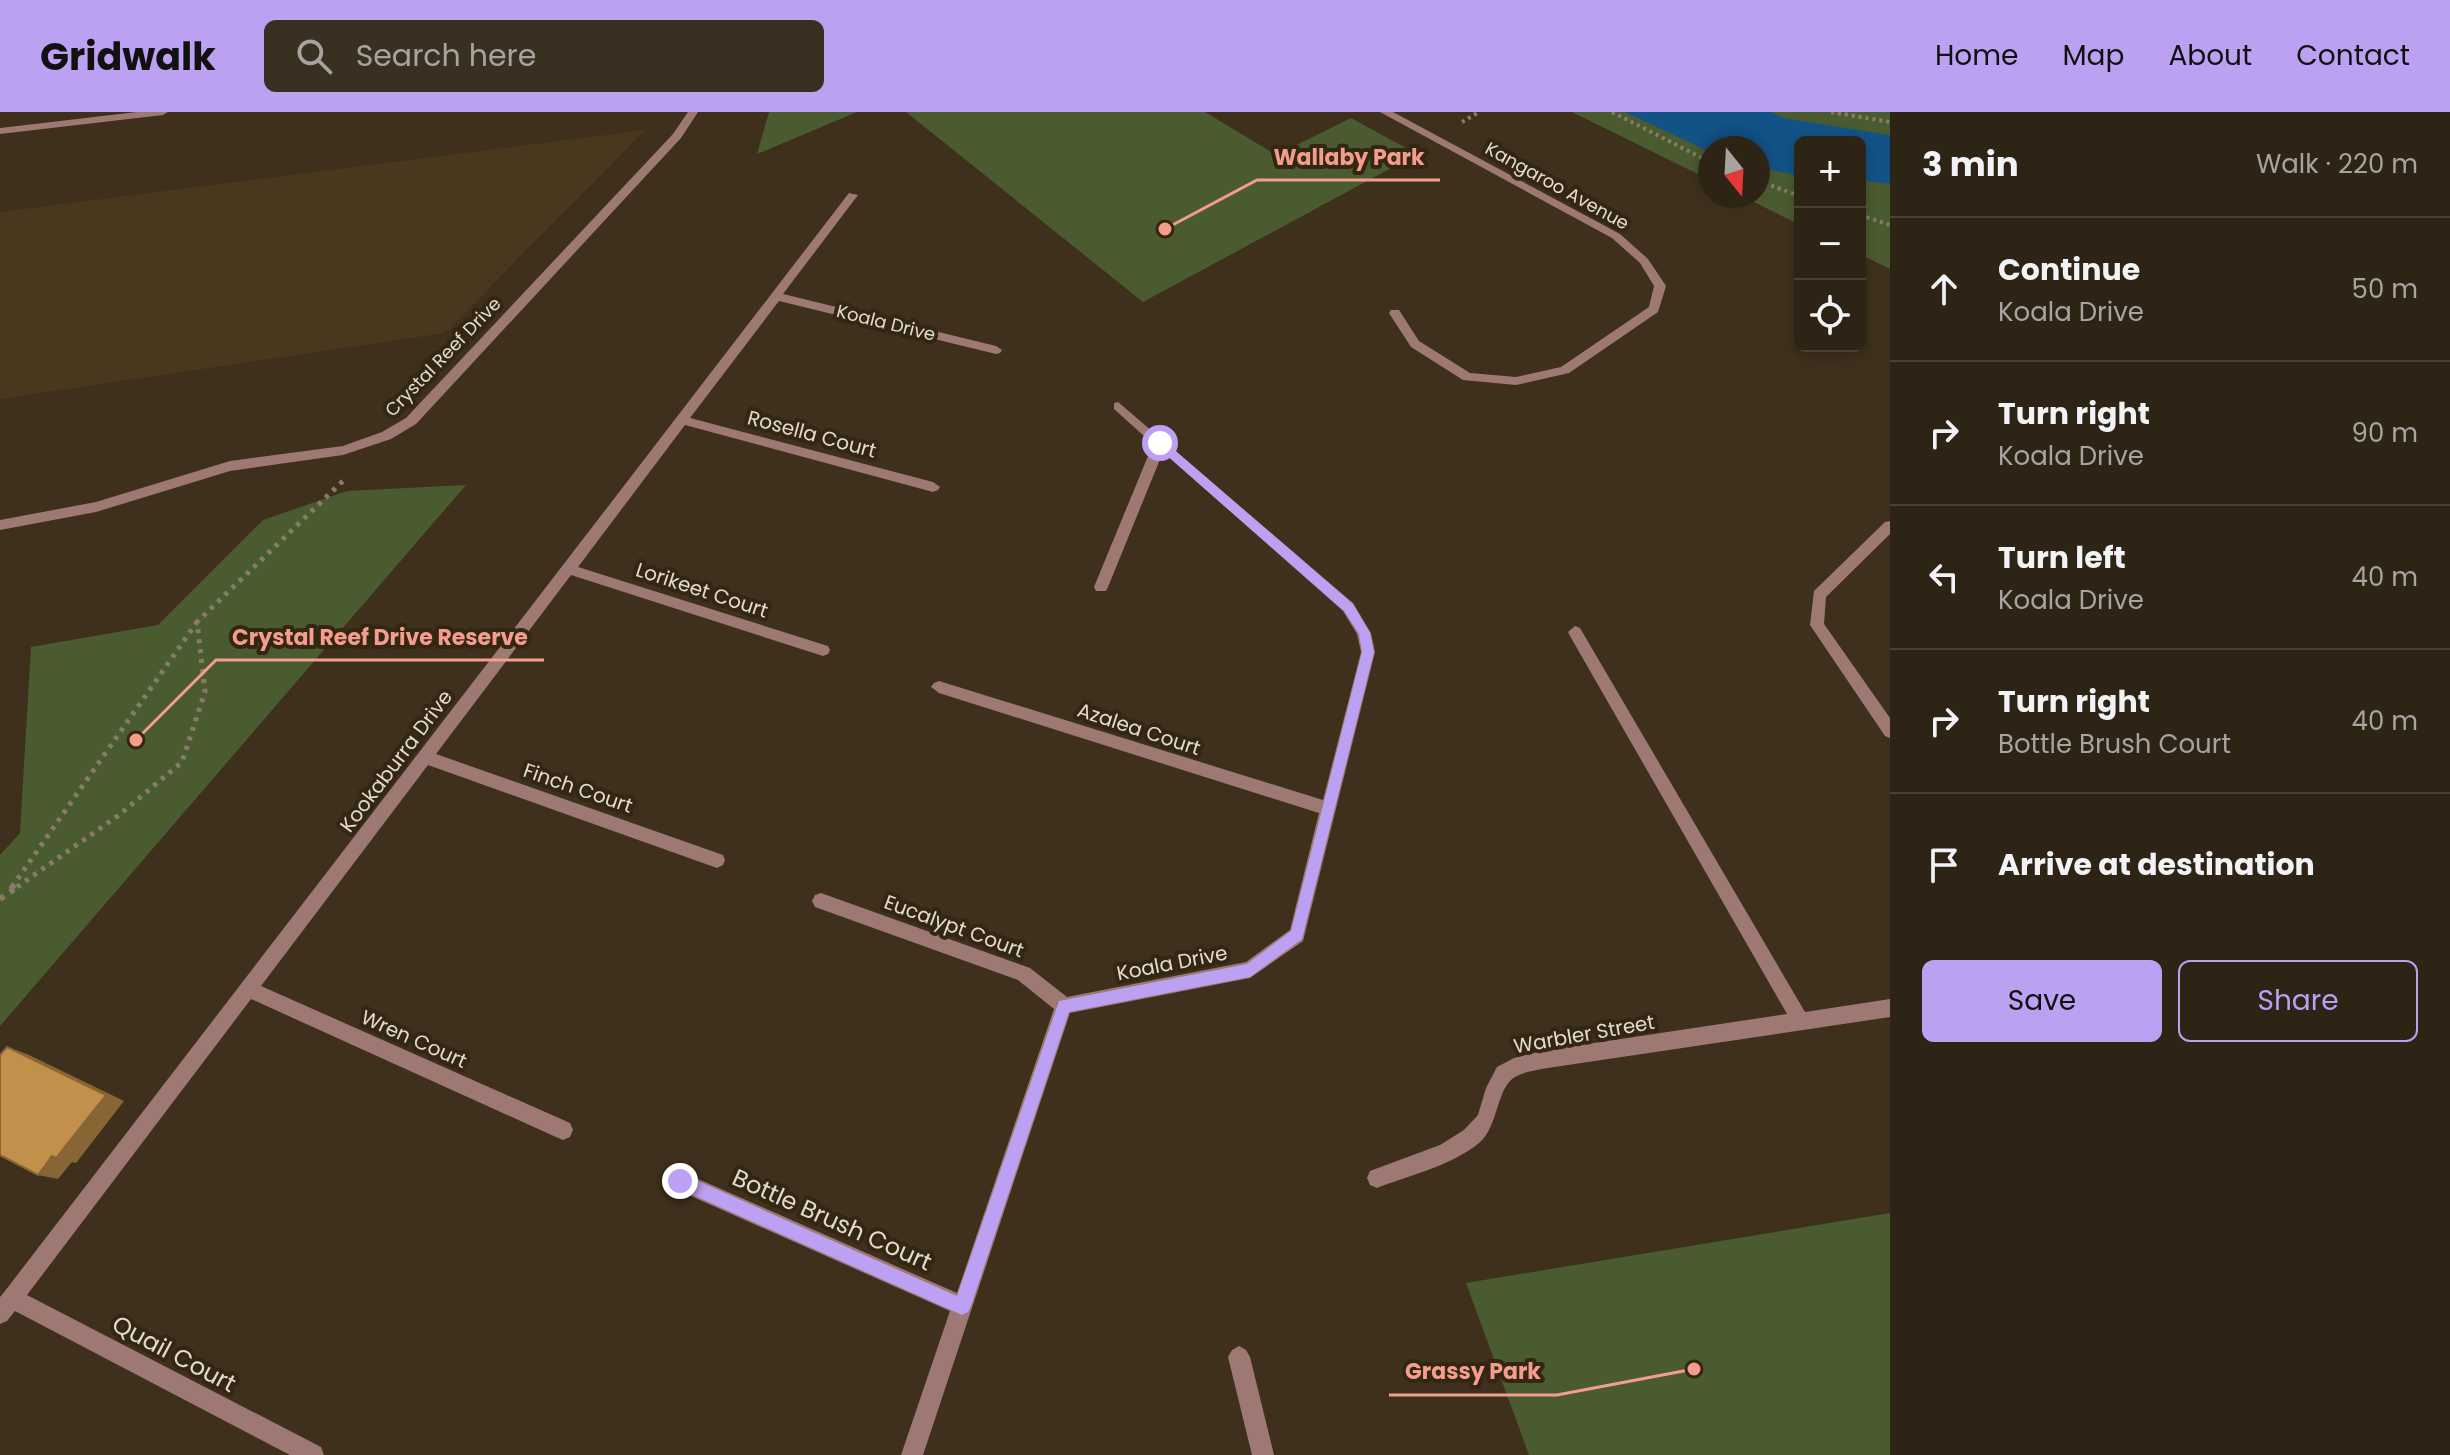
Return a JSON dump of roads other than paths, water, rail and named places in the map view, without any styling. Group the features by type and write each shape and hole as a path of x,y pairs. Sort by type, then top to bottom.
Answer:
{"street":[{"path":"0,131 163,112"},
{"name":"Crystal Reef Drive","path":"0,525 96,507 233,465 347,452 384,440 411,421 677,136 693,112"},
{"name":"Kangaroo Avenue","path":"1385,112 1616,236 1644,261 1660,286 1654,309 1565,370 1516,381 1467,377 1415,344 1395,313"},
{"name":"Kookaburra Drive","path":"6,1306 853,195"},
{"name":"Koala Drive","path":"775,296 996,350"},
{"name":"Koala Drive","path":"1064,1006 1250,970 1297,935 1368,652 1364,633 1348,607 1118,406"},
{"name":"Rosella Court","path":"682,420 933,487"},
{"path":"1101,587 1160,443"},
{"path":"1890,526 1884,541 1819,595 1817,625 1890,731"},
{"name":"Lorikeet Court","path":"568,569 823,650"},
{"path":"1575,632 1801,1022"},
{"name":"Azalea Court","path":"939,687 1328,809"},
{"name":"Finch Court","path":"424,757 717,860"},
{"name":"Eucalypt Court","path":"821,901 1024,974 1064,1006"},
{"name":"Wren Court","path":"248,989 563,1130"},
{"path":"912,1455 1064,1006"},
{"name":"Warbler Street","path":"1377,1178 1458,1146 1479,1130 1492,1107 1496,1085 1507,1070 1541,1060 1890,1008"},
{"name":"Bottle Brush Court","path":"680,1181 962,1306"},
{"name":"Quail Court","path":"6,1306 313,1455"},
{"path":"1239,1357 1263,1455"}],"water":[{"path":"1625,112 1771,112 1783,118 1890,135 1890,184 1866,181 1866,136 1794,136 1794,175 1770,170 1770,136 1698,136 1698,146"}],"place":[{"name":"Wallaby Park","path":"1165,229"},
{"name":"Crystal Reef Drive Reserve","path":"136,740"},
{"name":"Grassy Park","path":"1694,1369"}]}
